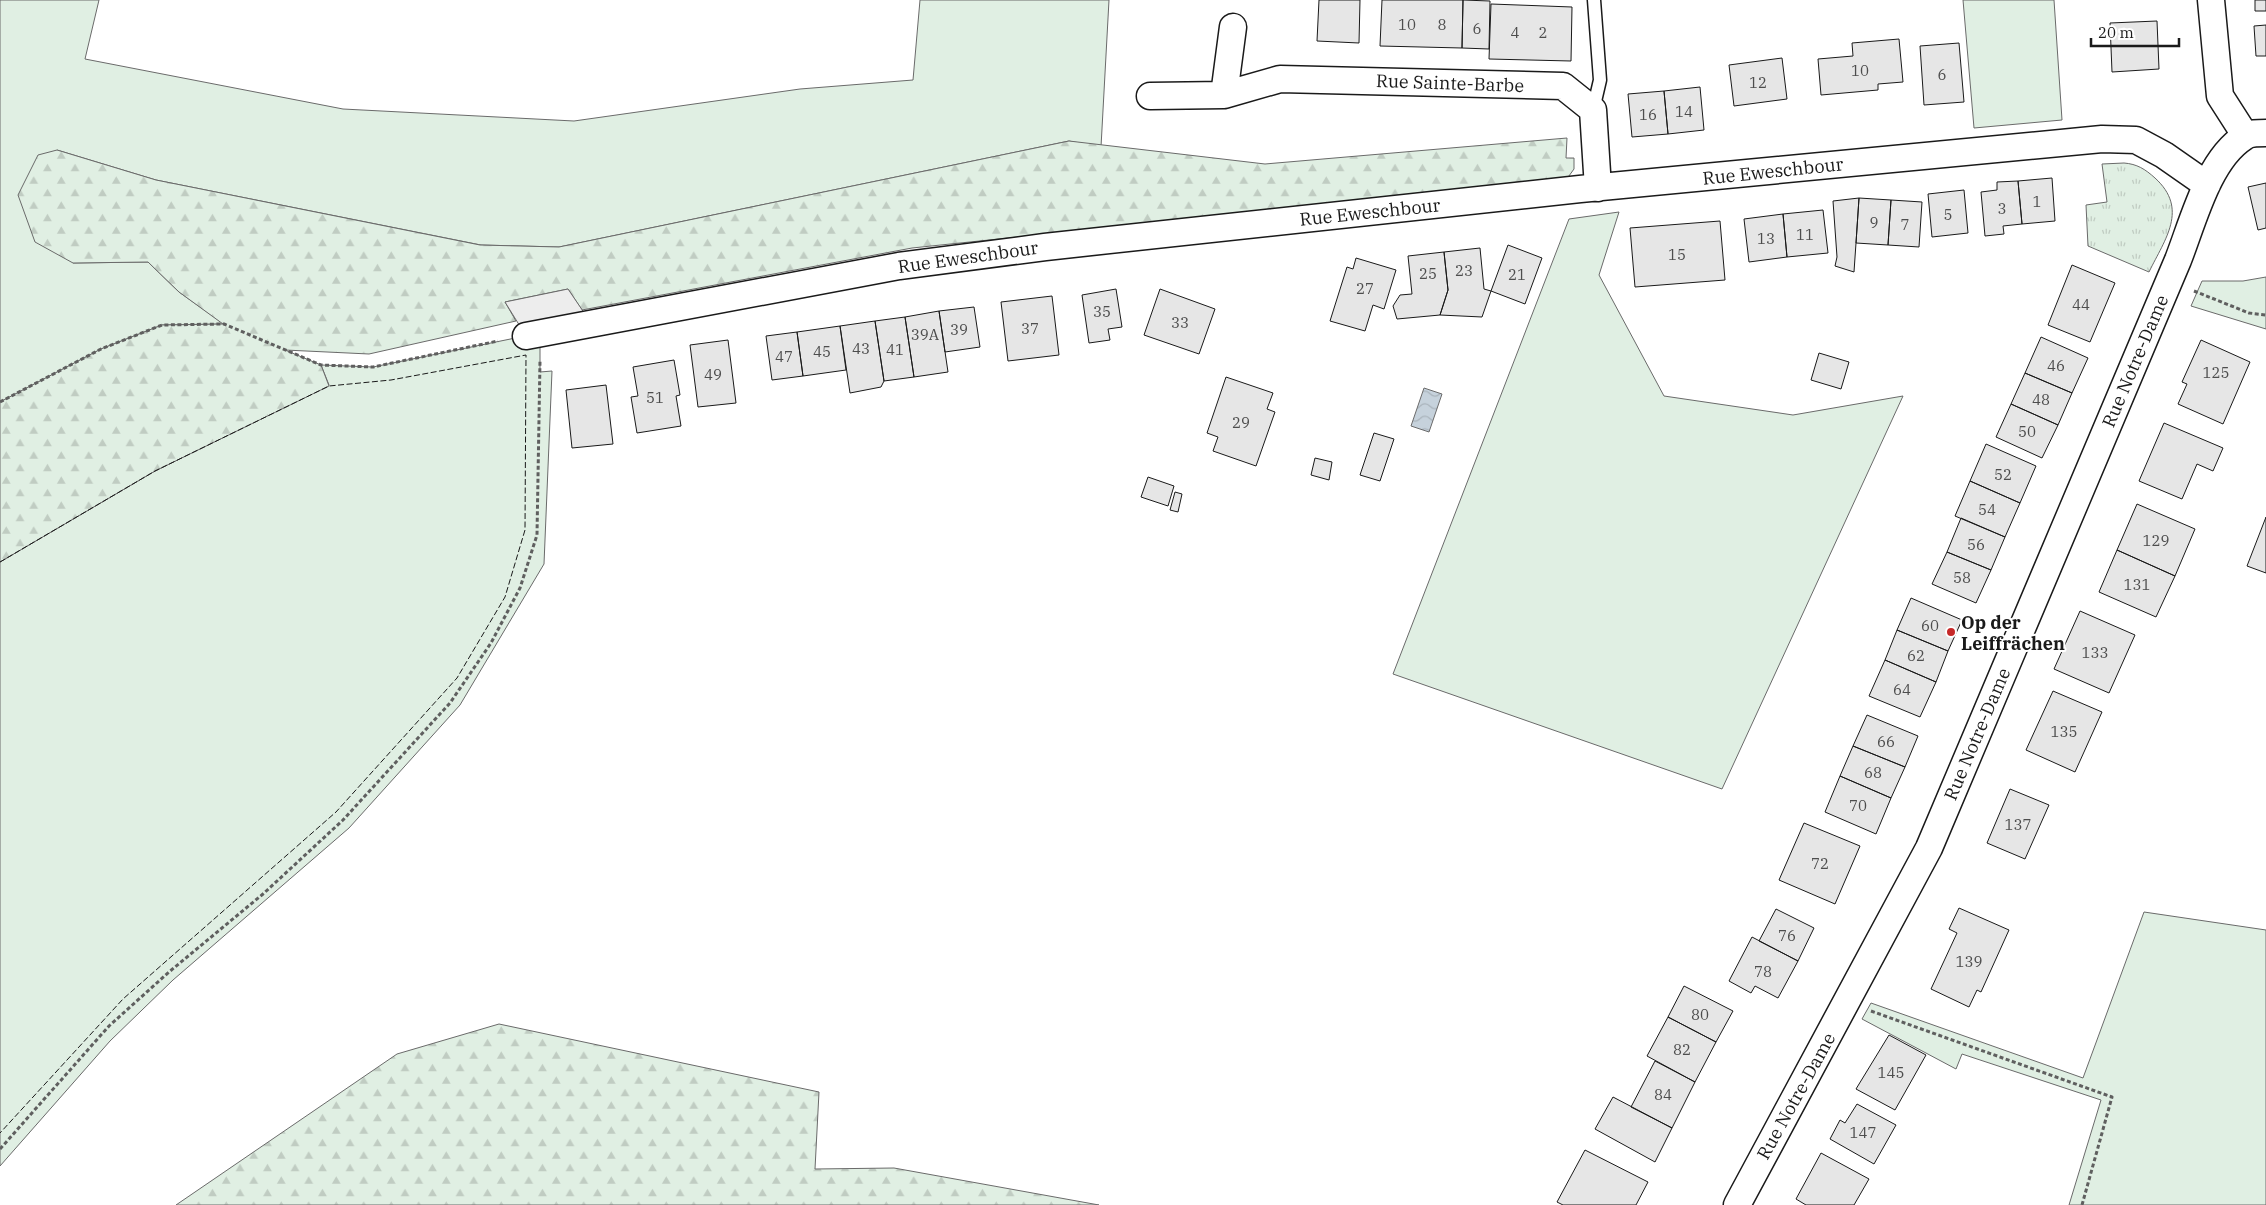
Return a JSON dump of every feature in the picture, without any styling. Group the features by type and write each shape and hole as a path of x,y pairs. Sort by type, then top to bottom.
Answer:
{"street":[{"path":"2211,0 2220,96 2256,134"},
{"path":"1224,95 1233,27"},
{"name":"Rue Sainte-Barbe","path":"1150,96 1224,95 1280,78 1563,86 1593,110"},
{"path":"1593,110 1598,188"},
{"name":"Rue Notre-Dame","path":"1737,1205 1929,848 2169,281 2207,185 2227,151 2256,134"},
{"name":"Rue Eweschbour","path":"533,334 908,265 1065,244 1598,188 2102,139 2136,140 2164,155 2207,185"}],"lane":[{"path":"1593,110 1600,80 1594,0"}],"path":[{"path":"2169,281 2249,313 2266,315"},
{"path":"0,402 101,349 162,325 224,324 320,365 373,367 533,334 536,536 520,588 491,643 450,703 343,820 262,894 169,972 109,1026 0,1149"},
{"path":"1847,1003 2112,1097 2082,1205"}],"green space":[{"path":"0,0 99,0 85,59 343,109 574,121 800,89 913,80 920,0 1109,0 1101,147 1069,141 559,247 481,245 156,180 57,150 73,263 148,262 179,292 224,324 162,325 101,349 0,402"},
{"path":"1963,0 2054,0 2062,120 1974,128"},
{"path":"1567,138 1566,158 1574,158 1574,169 1566,180 912,248 582,310 568,289 505,302 516,321 369,354 285,350 321,365 329,386 155,471 0,562 0,402 101,349 162,325 223,324 179,292 148,262 73,263 35,242 18,195 38,155 57,150 156,180 480,245 559,247 1069,141 1265,164"},
{"path":"2124,163 2137,166 2155,178 2171,201 2171,224 2149,272 2088,246 2086,205 2107,202 2102,164"},
{"path":"1619,212 1599,275 1664,396 1793,415 1903,396 1722,789 1393,674 1569,219"},
{"path":"2266,277 2266,329 2191,306 2202,281 2243,281"},
{"path":"540,333 540,372 552,371 544,564 460,705 349,828 173,980 110,1041 0,1166 0,562 155,471 329,385 321,365 373,367"},
{"path":"2144,912 2266,930 2266,1205 2069,1205 2101,1100 1962,1054 1956,1069 1862,1019 1871,1003 2083,1078"},
{"path":"499,1024 819,1092 815,1169 894,1168 1099,1205 176,1205 397,1054"}],"shaded area":[{"path":"568,289 591,323 526,336 505,302"}],"water":[{"path":"1424,388 1442,394 1429,432 1411,426"}],"building":[{"path":"1319,0 1360,0 1359,43 1317,41"},
{"path":"1382,0 1463,0 1462,48 1380,46"},
{"path":"1463,0 1490,1 1489,49 1462,48"},
{"path":"2255,0 2266,0 2266,11 2255,11"},
{"path":"1491,4 1572,7 1571,61 1489,59"},
{"path":"2157,21 2159,69 2112,72 2110,23"},
{"path":"2266,25 2266,56 2256,56 2254,26"},
{"path":"1899,39 1903,82 1878,84 1878,90 1821,95 1818,59 1853,56 1852,43"},
{"path":"1959,43 1964,102 1924,105 1920,46"},
{"path":"1782,58 1787,99 1734,106 1729,65"},
{"path":"1700,87 1704,130 1668,134 1664,91"},
{"path":"1664,91 1668,134 1632,137 1628,94"},
{"path":"2052,178 2055,221 2022,224 2018,181"},
{"path":"2018,181 2022,224 2003,226 2004,234 1985,236 1981,192 1997,190 1997,182"},
{"path":"2266,183 2266,228 2258,230 2248,187"},
{"path":"1964,190 1968,233 1932,237 1928,194"},
{"path":"1859,198 1891,200 1888,245 1856,243"},
{"path":"1859,198 1854,272 1835,266 1837,257 1833,201"},
{"path":"1891,200 1922,202 1919,247 1888,245"},
{"path":"1823,210 1828,253 1787,257 1783,214"},
{"path":"1783,214 1787,257 1749,262 1744,219"},
{"path":"1720,221 1725,280 1635,287 1630,228"},
{"path":"1508,245 1542,258 1525,304 1491,291"},
{"path":"1480,248 1484,289 1491,291 1482,317 1440,315 1448,290 1444,252"},
{"path":"1444,252 1448,290 1440,315 1397,319 1393,306 1400,295 1412,294 1408,256"},
{"path":"1356,258 1396,270 1384,309 1373,305 1365,331 1330,321 1347,267 1353,269"},
{"path":"2072,265 2115,283 2090,342 2048,325"},
{"path":"1116,289 1122,327 1108,329 1110,340 1089,343 1082,295"},
{"path":"1160,289 1215,309 1199,354 1144,335"},
{"path":"1052,296 1059,355 1008,361 1001,302"},
{"path":"974,307 980,347 945,352 939,311"},
{"path":"939,311 948,372 914,377 905,317"},
{"path":"905,317 914,377 884,381 875,321"},
{"path":"875,321 884,381 881,387 850,393 840,326"},
{"path":"840,326 846,370 803,376 797,332"},
{"path":"797,332 803,376 772,380 766,336"},
{"path":"2041,337 2088,358 2072,393 2025,373"},
{"path":"728,340 736,403 698,407 690,345"},
{"path":"2201,340 2250,362 2223,424 2178,404 2187,384 2182,382"},
{"path":"1819,353 1849,362 1841,389 1811,380"},
{"path":"674,360 680,395 676,396 681,426 637,433 631,397 638,396 633,367"},
{"path":"2025,373 2072,393 2058,425 2011,404"},
{"path":"1226,377 1273,393 1267,409 1275,412 1256,466 1213,451 1218,437 1207,433"},
{"path":"606,385 613,444 572,448 566,390"},
{"path":"2011,404 2058,425 2042,458 1996,437"},
{"path":"2164,423 2223,448 2213,471 2197,464 2182,499 2139,481"},
{"path":"1374,433 1394,439 1380,481 1360,475"},
{"path":"1986,444 2036,466 2020,503 1970,481"},
{"path":"1315,458 1332,462 1329,480 1311,475"},
{"path":"1148,477 1174,486 1168,506 1141,497"},
{"path":"1970,481 2020,503 2005,537 1955,516"},
{"path":"1175,492 1182,494 1178,512 1170,510"},
{"path":"2137,504 2195,529 2175,576 2117,550"},
{"path":"2266,517 2266,573 2247,566"},
{"path":"1961,518 2005,537 1991,570 1947,552"},
{"path":"2117,550 2175,576 2156,617 2099,592"},
{"path":"1947,552 1991,570 1976,603 1932,584"},
{"path":"1911,598 1962,620 1948,651 1897,630"},
{"path":"2080,611 2135,635 2109,693 2054,669"},
{"path":"1897,630 1948,651 1936,682 1885,660"},
{"path":"1885,660 1936,682 1920,717 1869,696"},
{"path":"2053,691 2102,712 2075,772 2026,750"},
{"path":"1867,715 1918,736 1905,767 1853,746"},
{"path":"1853,746 1905,767 1891,798 1840,776"},
{"path":"1840,776 1891,798 1876,834 1825,812"},
{"path":"2010,789 2049,805 2025,859 1987,843"},
{"path":"1804,823 1860,846 1835,904 1779,880"},
{"path":"1959,908 2009,930 1981,992 1977,990 1969,1007 1931,989 1957,933 1949,929"},
{"path":"1776,909 1814,928 1798,961 1759,941"},
{"path":"1752,937 1798,961 1778,998 1755,986 1751,993 1729,981"},
{"path":"1684,986 1733,1011 1716,1042 1668,1017"},
{"path":"1668,1017 1716,1042 1695,1082 1647,1056"},
{"path":"1889,1035 1926,1055 1895,1110 1856,1089"},
{"path":"1655,1061 1695,1082 1672,1128 1631,1107"},
{"path":"1613,1097 1672,1128 1655,1162 1595,1129"},
{"path":"1857,1104 1896,1125 1874,1164 1830,1139 1840,1120 1845,1123"},
{"path":"1585,1150 1648,1182 1636,1205 1563,1205 1557,1202"},
{"path":"1821,1153 1869,1179 1854,1205 1806,1205 1796,1199"}],"fence":[{"path":"0,562 155,471 329,386 391,380 526,355 525,530 505,597 457,678 336,812 123,999 0,1133"}],"place":[{"name":"Op der Leiffrächen","path":"1951,632"}]}
